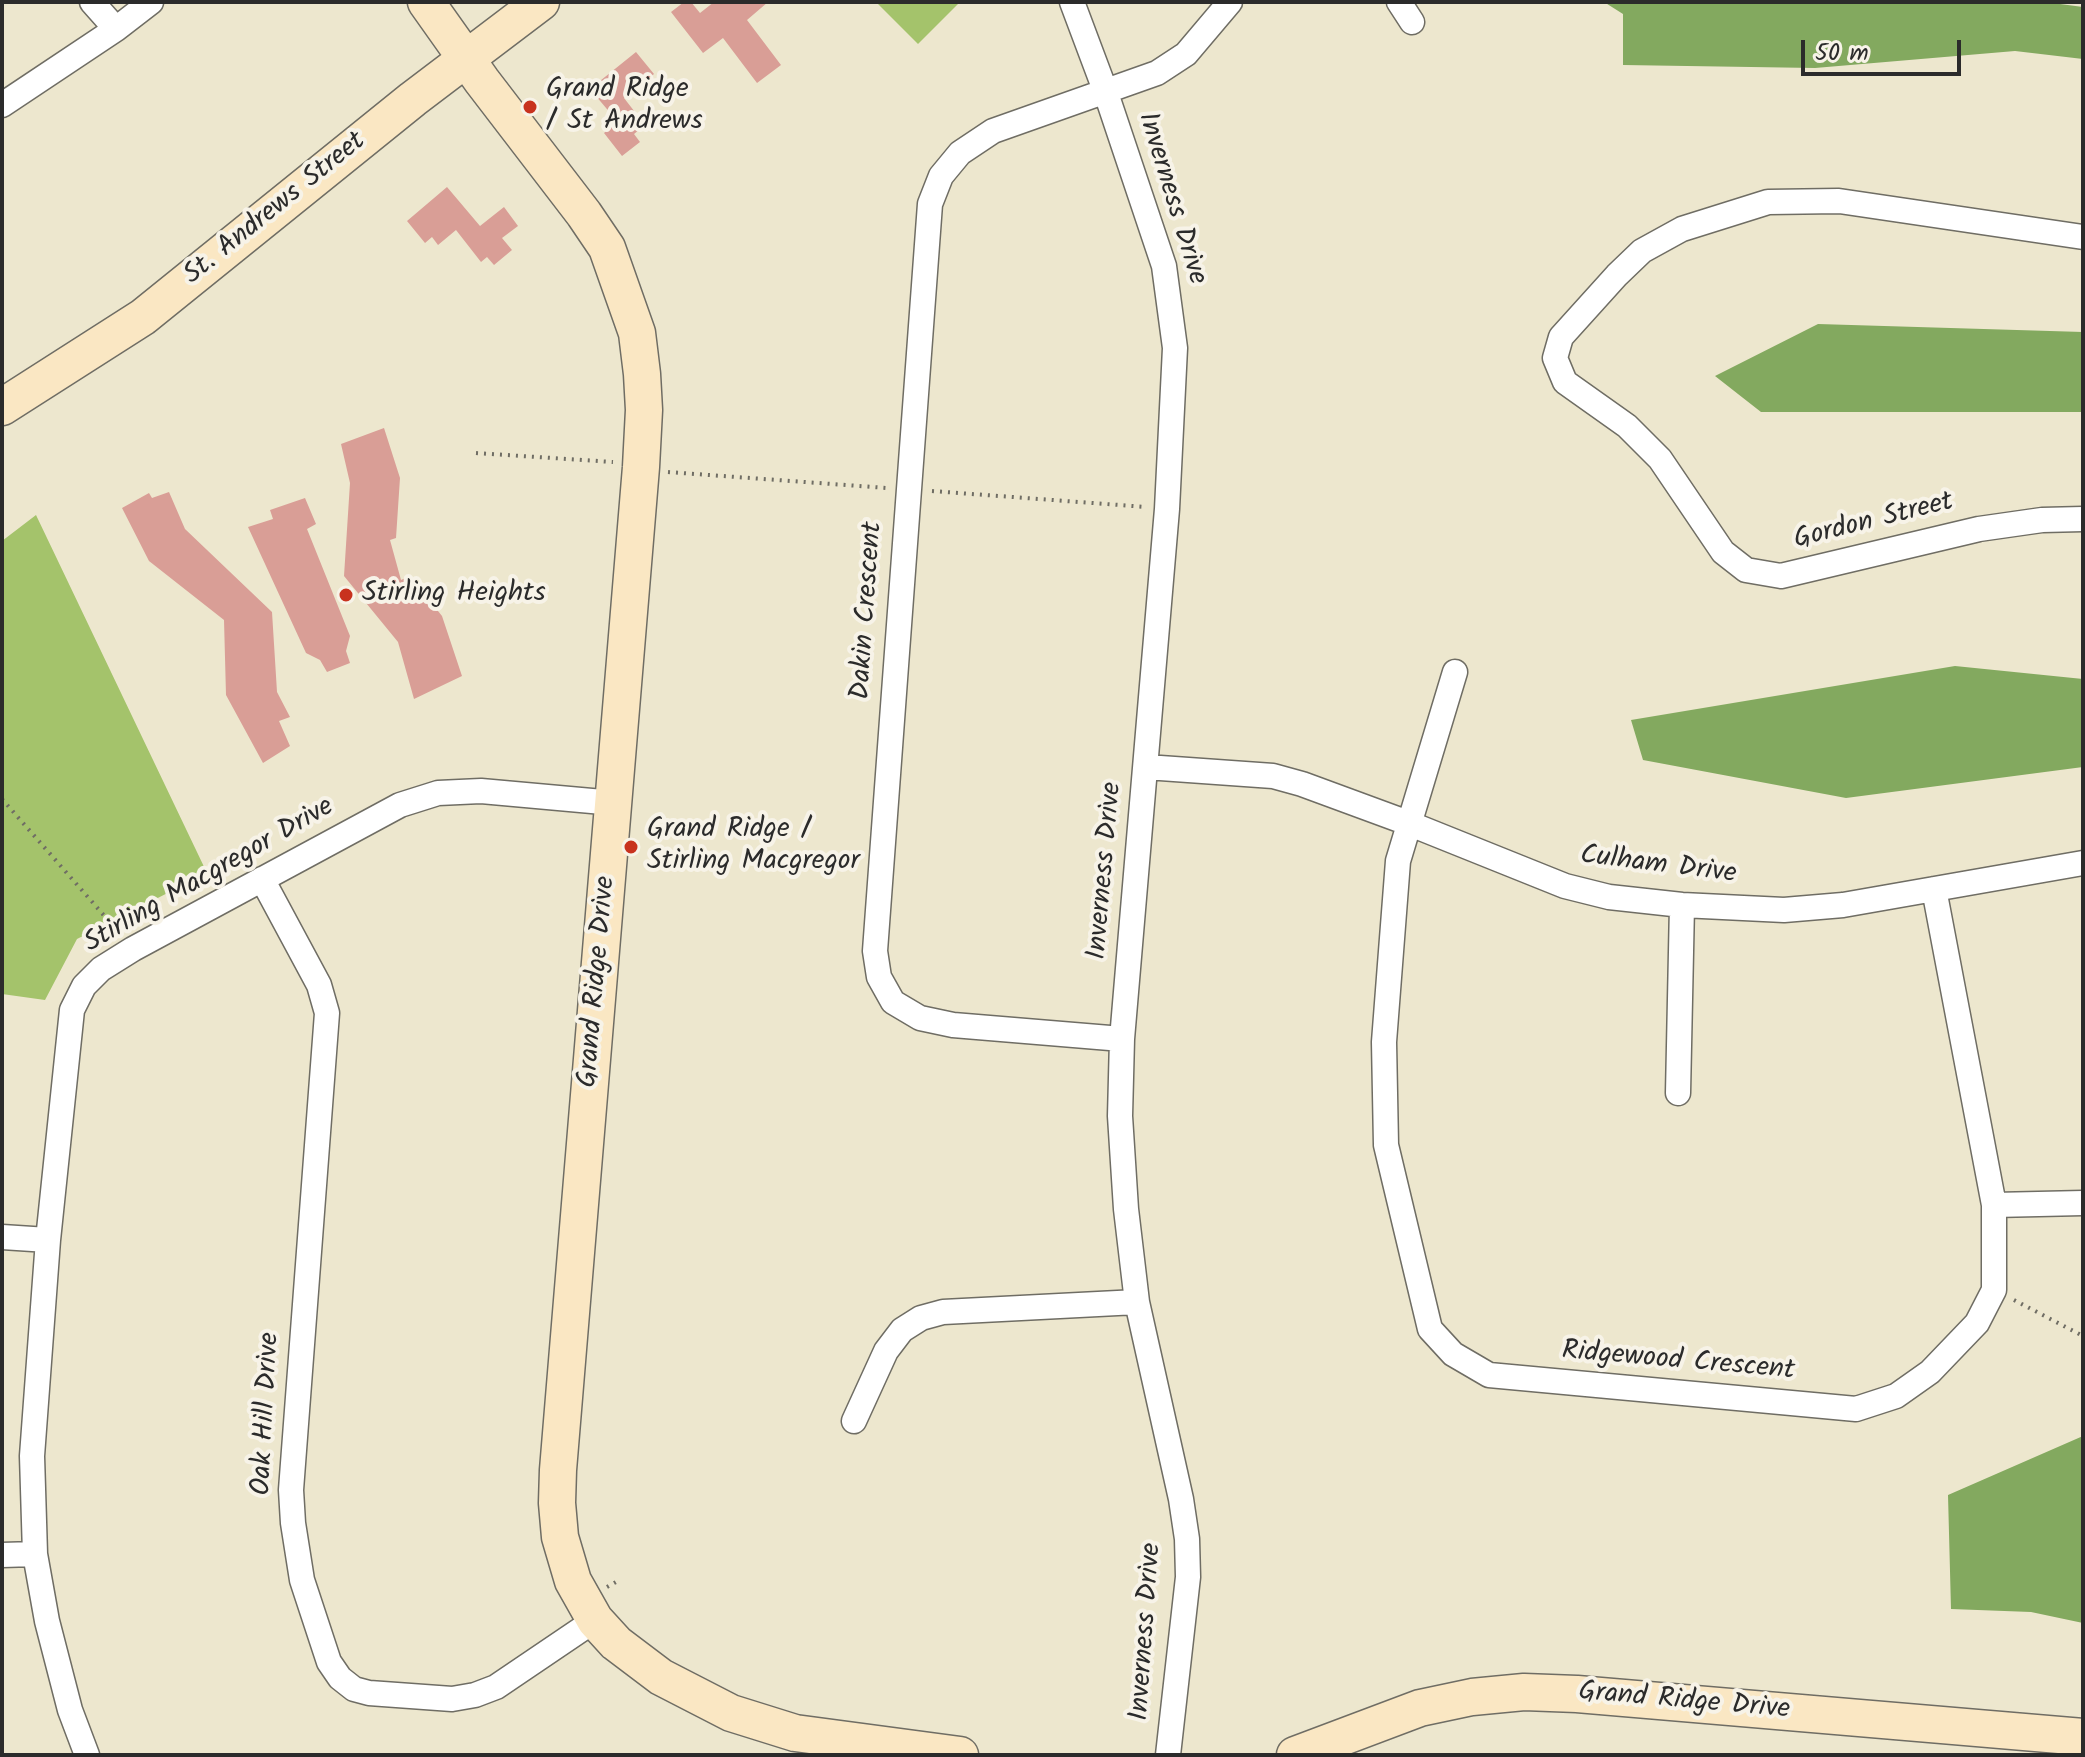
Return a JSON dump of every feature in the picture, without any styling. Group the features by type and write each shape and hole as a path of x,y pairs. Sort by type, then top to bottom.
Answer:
{"street":[{"path":"92,2 116,29"},
{"path":"2,105 151,2"},
{"name":"Grand Ridge Drive","path":"426,2 607,248 637,333 642,374 642,439 557,1503 560,1537 573,1581 595,1620 616,1643 661,1677 731,1713 795,1733 960,1755"},
{"name":"St. Andrews Street","path":"2,407 143,317 413,99 541,2"},
{"name":"Inverness Drive","path":"1072,2 1164,266 1175,348 1167,509 1122,1039 1120,1116 1126,1209 1137,1302 1187,1539 1188,1577 1168,1755"},
{"name":"Dakin Crescent","path":"1122,1039 953,1025 920,1018 893,1002 879,977 875,951 930,204 941,176 960,153 993,131 1147,78 1171,65 1186,54 1230,2"},
{"name":"Gordon Street","path":"2083,237 1839,201 1768,202 1682,229 1642,251 1561,337 1555,358 1565,382 1627,426 1660,459 1723,552 1746,570 1781,576 1979,529 2042,520 2083,519"},
{"name":"Ridgewood Crescent","path":"1455,672 1398,861 1384,1042 1386,1145 1430,1329 1453,1354 1489,1375 1856,1409 1896,1396 1930,1372 1977,1323 1994,1290 1994,1205 1934,889"},
{"name":"Culham Drive","path":"1146,767 1273,776 1408,823 1565,886 1609,897 1682,905 1784,910 1843,905 2083,863"},
{"name":"Stirling Macgregor Drive","path":"87,1755 70,1710 47,1621 35,1554 32,1456 48,1240 72,1010 84,986 101,969 133,949 400,805 438,793 481,791 614,803"},
{"name":"Oak Hill Drive","path":"262,879 319,985 327,1013 291,1490 302,1580 329,1662 340,1678 354,1689 369,1693 452,1699 496,1687 595,1620"},
{"path":"1678,1093 1682,905"},
{"path":"1994,1205 2083,1203"},
{"path":"2,1237 48,1240"},
{"path":"854,1421 886,1351 902,1330 921,1318 943,1312 1137,1302"},
{"path":"2,1555 35,1554"},
{"name":"Grand Ridge Drive","path":"1295,1755 1420,1708 1472,1697 1524,1692 1593,1695 2083,1737"}],"path":[{"path":"476,453 623,463"},
{"path":"658,471 894,488"},
{"path":"921,490 1167,509"},
{"path":"2,799 115,928"},
{"path":"1994,1290 2083,1336"}],"green space":[{"path":"876,2 960,2 918,44"},
{"path":"1604,2 2045,2 2083,7 2083,59 2015,51 1815,68 1623,65 1623,14"},
{"path":"1818,324 2083,332 2083,412 1761,412 1715,376"},
{"path":"36,515 207,873 77,939 45,1000 2,994 2,541"},
{"path":"1955,666 2083,679 2083,767 1846,798 1643,760 1631,720"},
{"path":"2083,1436 2083,1623 2031,1612 1951,1609 1948,1495"}],"building":[{"path":"684,2 691,2 700,13 714,2 768,2 747,20 781,65 757,83 723,38 703,53 671,12"},
{"path":"636,52 654,74 624,98 645,125 634,134 640,142 622,156 604,133 617,121 590,89"},
{"path":"447,187 480,226 504,207 518,226 502,238 512,250 494,265 487,257 481,262 456,230 438,245 432,237 425,243 407,221"},
{"path":"384,428 400,478 396,538 390,540 401,580 410,576 442,616 462,676 414,699 398,642 344,576 350,483 341,444"},
{"path":"169,492 185,529 272,612 277,692 290,717 279,721 290,746 263,763 226,695 224,620 149,561 122,508 149,493 152,498"},
{"path":"305,498 316,524 307,529 350,636 346,651 350,663 327,672 320,660 306,653 248,527 273,519 270,510"}],"place":[{"name":"Grand Ridge / St Andrews","path":"530,107"},
{"name":"Stirling Heights","path":"346,595"},
{"name":"Grand Ridge / Stirling Macgregor","path":"631,847"}]}
